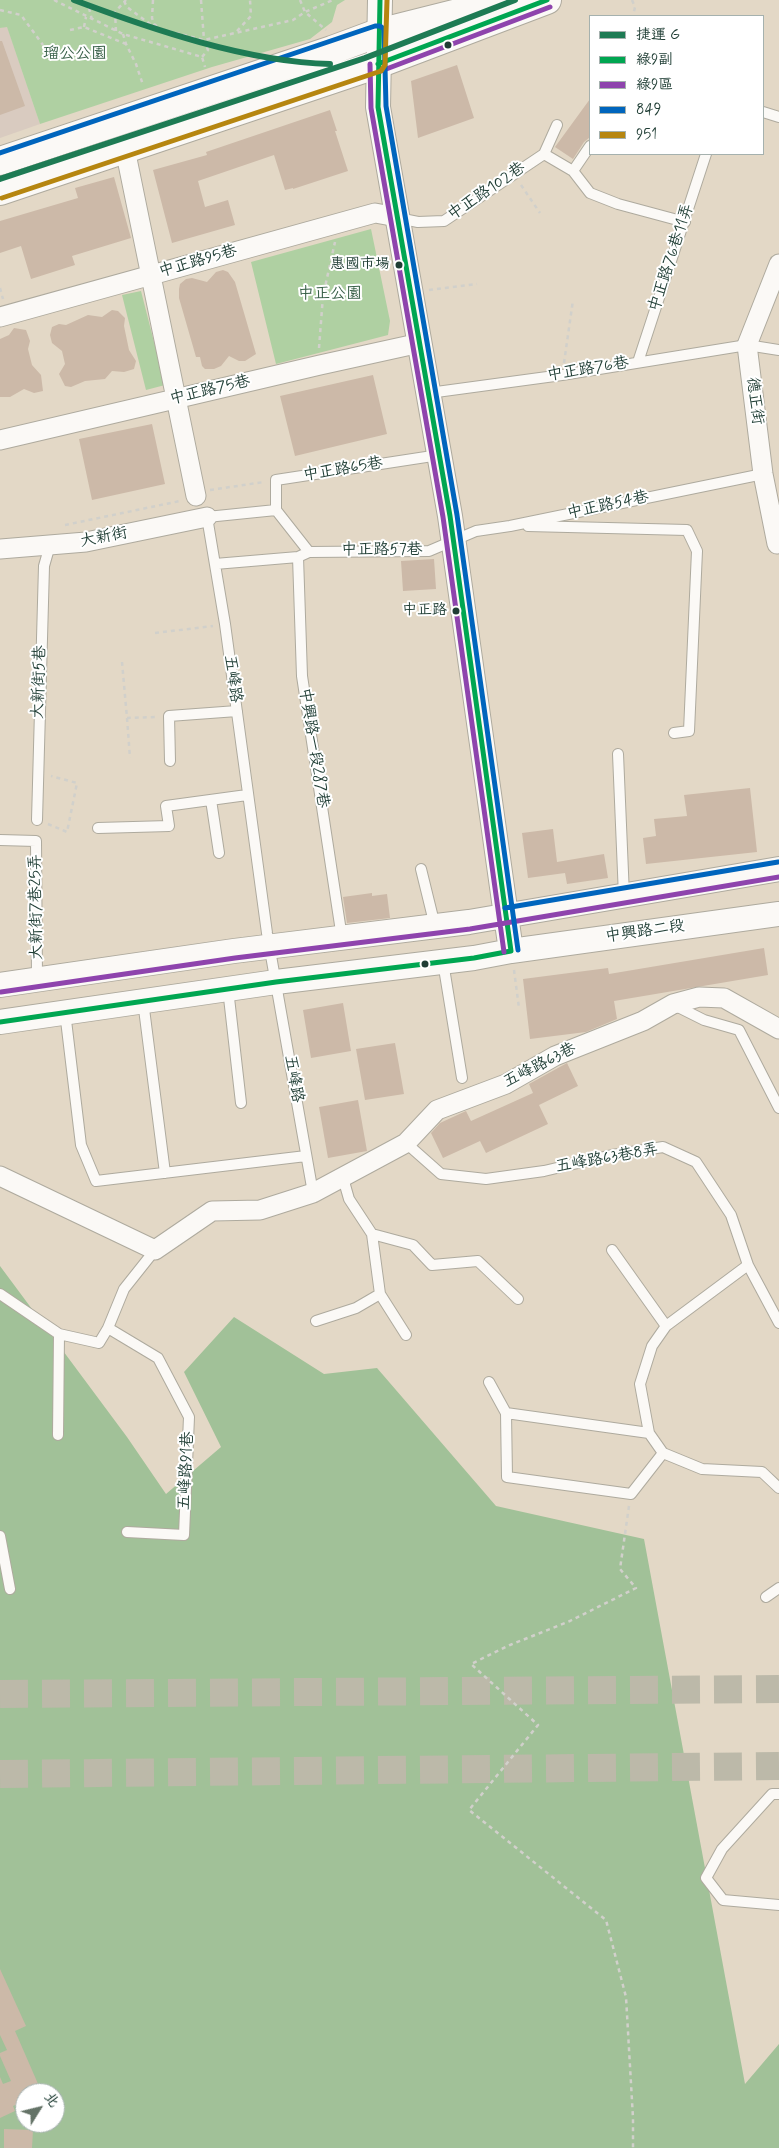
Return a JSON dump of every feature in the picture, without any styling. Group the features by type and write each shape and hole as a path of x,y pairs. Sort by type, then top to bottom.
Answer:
{"main road":[{"path":"0,161 378,33 462,12 492,0"},
{"path":"0,191 378,64 547,0"}],"street":[{"path":"380,0 378,107 454,541 511,951"},
{"path":"125,149 196,494"},
{"name":"中正路95巷","path":"0,317 375,213 397,217"},
{"name":"德正街","path":"778,544 763,474 747,345 779,264"},
{"name":"中正路75巷","path":"0,440 320,364 420,343"},
{"name":"大新街","path":"0,549 86,542 206,517"},
{"path":"0,985 435,926 779,869"},
{"name":"中興路二段","path":"0,1022 228,988 443,962 779,914"},
{"name":"五峰路63巷","path":"313,1193 406,1144 437,1110 506,1084 554,1056 643,1021 673,1004 699,997 724,998 779,1029"},
{"path":"0,1176 154,1250 212,1211 260,1210 313,1193"}],"lane":[{"path":"764,112 779,117"},
{"name":"中正路102巷","path":"397,217 418,222 444,221 544,154 557,125"},
{"path":"573,171 589,147"},
{"path":"544,154 573,171 590,193 618,204 684,222"},
{"name":"中正路76巷11弄","path":"638,362 706,155"},
{"name":"中正路76巷","path":"428,393 562,375 747,345 779,350"},
{"name":"中正路65巷","path":"276,480 439,455"},
{"name":"中正路54巷","path":"454,541 476,531 510,526 763,474"},
{"path":"215,564 298,557 309,552 276,510 276,480"},
{"path":"206,517 276,510"},
{"name":"五峰路","path":"206,517 225,624 247,795 270,948 313,1193"},
{"path":"510,526 687,530 698,551 689,731 674,733"},
{"name":"中正路57巷","path":"309,552 430,551 454,541"},
{"name":"大新街5巷","path":"38,820 44,566 50,545"},
{"name":"中興路一段287巷","path":"298,557 302,676 342,938"},
{"path":"170,761 169,716 237,711"},
{"path":"618,754 624,896"},
{"path":"98,828 169,826 166,806 247,795"},
{"path":"211,800 219,853"},
{"name":"大新街7巷25弄","path":"0,840 36,841 37,979"},
{"path":"421,869 435,926"},
{"path":"443,962 462,1078"},
{"path":"228,988 241,1103"},
{"path":"142,1000 165,1173"},
{"path":"673,1004 704,1020 738,1030 779,1108"},
{"path":"65,1012 81,1145 96,1181 306,1156"},
{"name":"五峰路63巷8弄","path":"406,1144 441,1174 486,1178 544,1171 612,1155 663,1147 696,1162 732,1216 748,1265 779,1323"},
{"path":"342,1178 349,1199 372,1234 380,1294 406,1335"},
{"path":"372,1234 413,1244 432,1265 478,1261 518,1299"},
{"path":"0,1294 59,1334 99,1343 108,1328 124,1290 154,1250"},
{"path":"612,1250 666,1326"},
{"path":"748,1265 666,1326 652,1346 640,1384 650,1433 663,1453 702,1469 762,1472 779,1488"},
{"path":"316,1321 356,1308 380,1294"},
{"name":"五峰路91巷","path":"108,1328 158,1358 190,1416 184,1535 127,1532"},
{"path":"58,1435 59,1334"},
{"path":"489,1382 506,1413 507,1477 631,1494 663,1453"},
{"path":"506,1413 650,1433"},
{"path":"0,1536 10,1589"},
{"path":"766,1597 779,1588"},
{"path":"779,1794 772,1794 722,1849 706,1878 723,1900 779,1905"}],"path":[{"path":"56,0 86,17 123,34 202,57"},
{"path":"153,0 152,18 154,24"},
{"path":"201,0 204,40 208,50 202,57"},
{"path":"236,32 251,16 250,0"},
{"path":"300,0 305,12 327,31"},
{"path":"116,31 115,12 125,1 127,7 160,29 204,40 293,20 305,12 333,0"},
{"path":"632,0 635,7 633,15"},
{"path":"89,8 92,20"},
{"path":"0,10 20,15 43,44"},
{"path":"84,27 86,17"},
{"path":"70,30 84,27 126,44"},
{"path":"123,34 143,85"},
{"path":"202,57 205,67"},
{"path":"514,173 540,213"},
{"path":"320,364 323,296 335,239"},
{"path":"410,292 477,284"},
{"path":"562,375 573,300"},
{"path":"57,527 190,499 196,494 276,480"},
{"path":"155,633 225,624"},
{"path":"122,662 130,758"},
{"path":"127,718 169,716"},
{"path":"38,773 77,783 67,832 38,820"},
{"path":"511,951 519,1008"},
{"path":"631,1494 620,1569 636,1588 472,1664 538,1725 469,1810 606,1920 626,1997 634,2118 633,2148"}],"shaded area":[{"path":"7,26 40,124 0,138 0,28"}],"green space":[{"name":"瑠公公園","path":"0,0 345,0 337,5 332,22 310,39 212,67 40,124 7,27 0,28"},
{"name":"中正公園","path":"371,229 390,321 388,335 276,364 251,262"},
{"path":"141,291 165,385 146,390 122,295"},
{"path":"0,1266 127,1437 166,1494 221,1447 184,1372 234,1317 324,1374 377,1368 496,1506 644,1539 745,2084 779,2044 779,2148 0,2148"}],"building":[{"path":"0,41 2,41 25,106 0,115"},
{"path":"457,65 474,118 418,138 411,81"},
{"path":"589,100 589,138 573,159 555,147"},
{"path":"330,110 348,171 285,190 274,155 198,181 205,207 228,200 235,225 172,243 153,170 207,155 206,152"},
{"path":"114,177 131,238 72,256 75,265 31,279 21,246 0,253 0,221 78,198 75,188"},
{"path":"223,270 228,272 235,282 256,354 245,361 239,361 229,356 221,366 214,369 205,369 202,366 200,357 196,357 179,298 179,289 180,284 186,279 192,278 207,282 216,272"},
{"path":"112,310 118,311 125,318 124,326 129,350 136,361 134,369 124,372 112,371 105,379 85,381 71,387 65,386 59,374 65,364 62,351 52,343 50,335 52,327 59,324 66,325 88,315 102,317"},
{"path":"14,328 26,330 30,341 28,349 32,365 41,375 43,391 34,393 24,389 10,397 0,397 0,339 9,335"},
{"path":"373,375 387,434 295,456 280,396"},
{"path":"152,424 165,484 92,500 79,439"},
{"path":"434,559 436,589 403,591 401,561"},
{"path":"750,788 757,852 646,864 643,838 656,836 654,819 687,816 684,795"},
{"path":"553,829 557,862 604,854 608,878 567,884 565,873 528,878 522,833"},
{"path":"372,893 372,896 387,894 390,918 347,923 343,897"},
{"path":"764,948 768,975 614,1001 617,1019 586,1032 530,1039 523,979 608,968 609,974"},
{"path":"343,1003 351,1051 311,1058 303,1010"},
{"path":"395,1043 404,1094 365,1100 356,1049"},
{"path":"567,1063 578,1086 539,1105 548,1124 486,1153 480,1141 443,1158 431,1133 440,1123 466,1111 471,1121 533,1093 529,1084"},
{"path":"358,1100 367,1151 328,1158 319,1107"},
{"path":"0,1969 26,2026 15,2031 38,2083 15,2083 15,2105 13,2106 15,2111 0,2118 0,2077 3,2084 11,2081 0,2056 0,2053 7,2050 0,2035"},
{"path":"4,2129 15,2129 15,2133 33,2133 32,2148 4,2148"}],"tunnel":[{"path":"0,1694 779,1689"},
{"path":"0,1774 779,1766"}],"metro line":[{"name":"G","path":"74,0 135,22 233,51 298,62 330,64"},
{"name":"G","path":"0,179 365,58 515,0"}],"transit line":[{"name":"綠9副","path":"380,0 378,107 450,516 511,951"},
{"name":"951","path":"2,198 381,71 385,65 387,0"},
{"name":"綠9副","path":"378,64 547,0"},
{"name":"綠9區","path":"381,71 550,7"},
{"name":"849","path":"0,153 375,26 380,26 384,29 386,106 457,515 518,950"},
{"name":"綠9區","path":"370,64 371,108 443,517 504,952"},
{"name":"849","path":"505,908 778,862"},
{"name":"綠9區","path":"1,992 235,958 470,929 779,877"},
{"name":"綠9副","path":"0,1022 276,982 474,958 511,951"}],"place":[{"name":"惠國市場","path":"399,265"},
{"name":"中正路","path":"456,611"}]}
